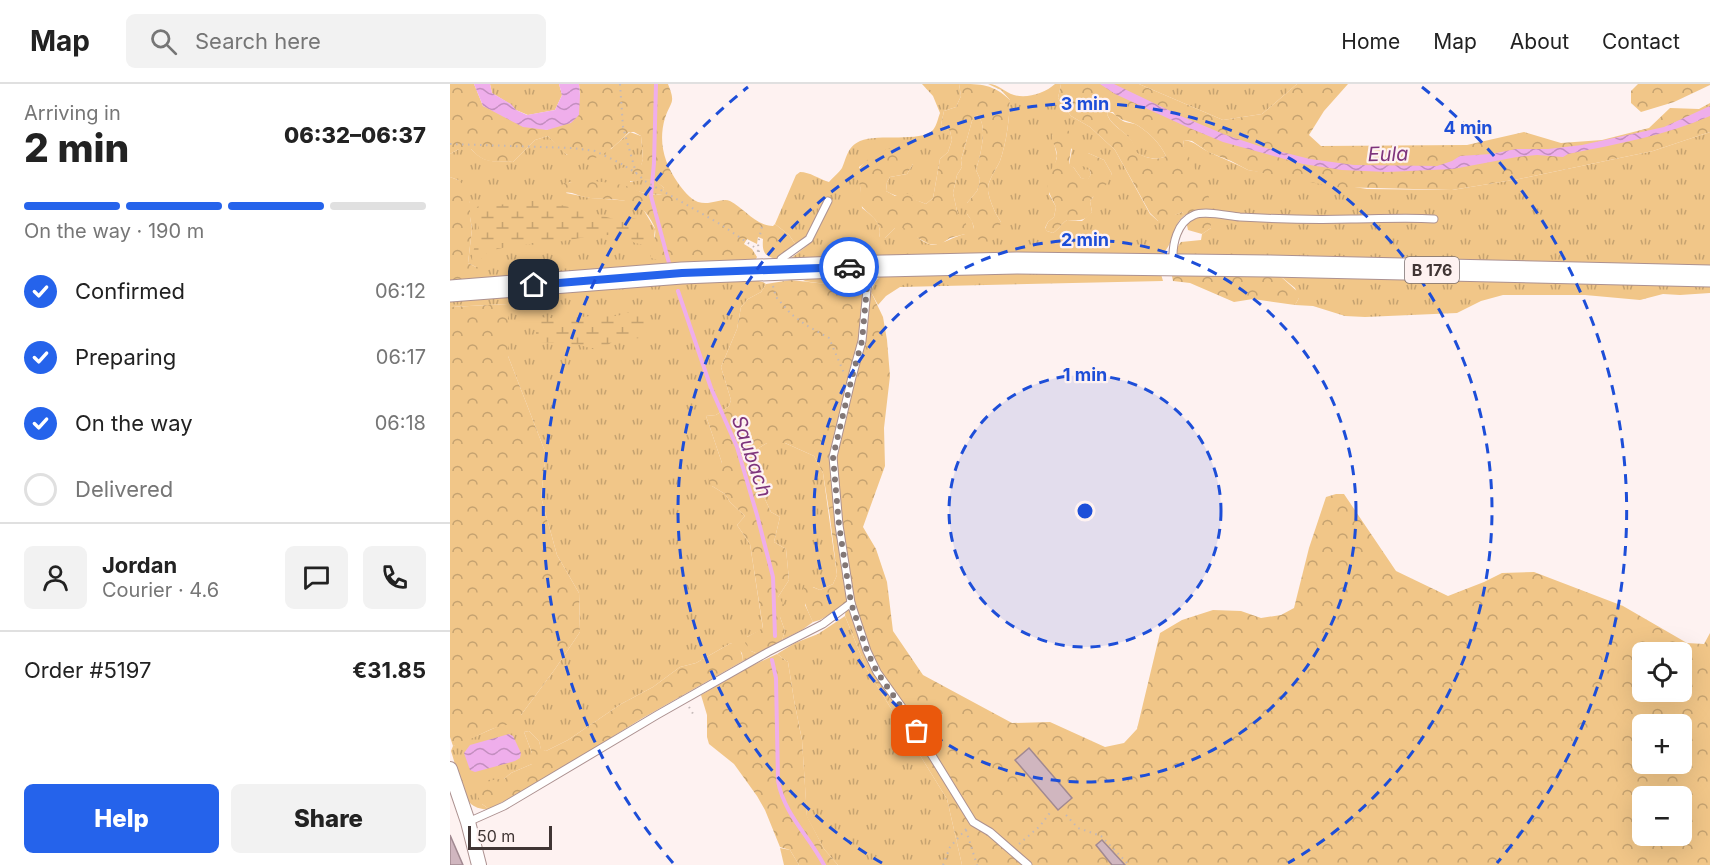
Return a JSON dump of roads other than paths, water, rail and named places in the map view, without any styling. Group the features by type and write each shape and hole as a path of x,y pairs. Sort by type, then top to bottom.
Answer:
{"main road":[{"name":"B 176","path":"450,291 682,273 769,263 869,266 1017,263 1173,264 1710,276"}],"street":[{"path":"450,769 480,865"}],"lane":[{"path":"769,263 781,259 804,244 812,235 828,201"},
{"path":"1173,264 1173,245 1180,226 1184,220 1197,213 1269,218 1434,219"},
{"path":"869,266 862,341 833,457 839,525 851,603 867,651 877,672 973,822 990,832 1028,865"},
{"path":"468,822 504,806 768,652 823,624 851,603"}],"water":[{"path":"474,84 490,84 492,93 527,115 555,110 562,95 559,84 579,84 579,115 571,123 547,130 523,127 483,106"},
{"path":"1100,84 1114,84 1183,117 1262,147 1310,159 1354,165 1437,166 1460,156 1491,154 1516,149 1548,149 1582,145 1664,127 1710,106 1710,116 1658,134 1563,157 1537,155 1517,157 1453,169 1387,172 1342,170 1303,164 1223,142 1115,94"},
{"path":"509,734 513,736 521,753 520,758 475,772 470,770 464,753 470,745"}],"waterway":[{"name":"Saubach","path":"656,84 651,196 669,263"},
{"name":"Saubach","path":"678,291 711,388 737,447 757,515 773,577 775,636"},
{"name":"Saubach","path":"772,660 776,678 778,781 781,793 791,814 824,865"}],"water label":[{"name":"Eula","path":"1388,154"}]}
